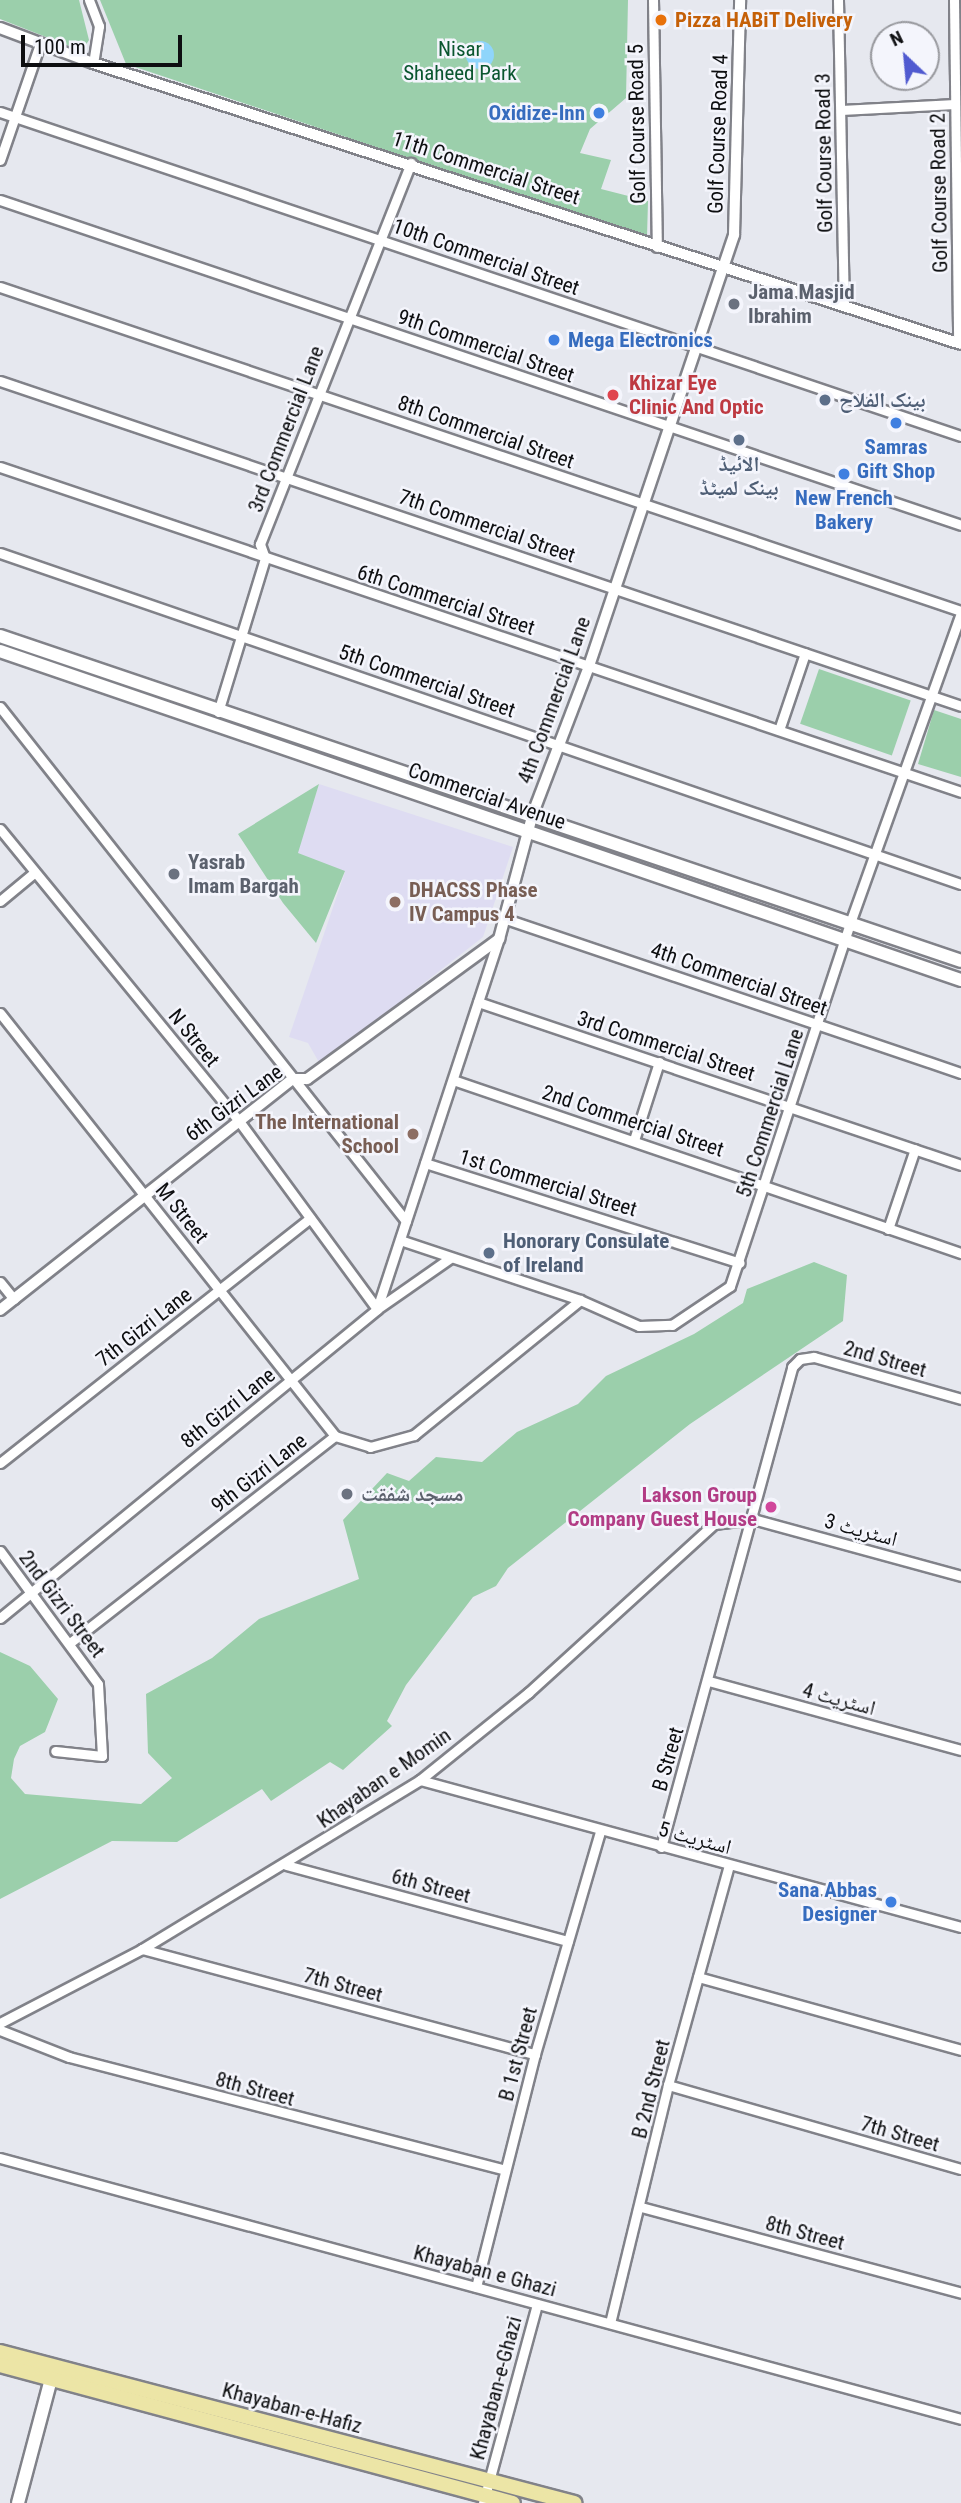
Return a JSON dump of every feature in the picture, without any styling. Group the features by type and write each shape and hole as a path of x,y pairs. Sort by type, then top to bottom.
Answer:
{"main road":[{"name":"Commercial Avenue","path":"0,636 218,712 533,813 961,961"},
{"name":"Commercial Avenue","path":"0,651 961,980"},
{"name":"Khayaban-e-Hafiz","path":"0,2352 52,2373 484,2499 513,2503"},
{"path":"0,2365 52,2373 18,2503"},
{"name":"Khayaban-e-Hafiz","path":"52,2373 574,2503"}],"street":[{"path":"89,0 99,26 93,63"},
{"name":"Golf Course Road 5","path":"653,0 657,247"},
{"name":"Golf Course Road 4","path":"725,267 734,235 738,173 740,0"},
{"name":"Golf Course Road 3","path":"838,0 844,306"},
{"name":"Golf Course Road 2","path":"954,0 960,343"},
{"name":"11th Commercial Street","path":"0,28 93,63 411,163 657,247 960,343"},
{"path":"0,160 40,44"},
{"path":"841,110 955,104"},
{"name":"10th Commercial Street","path":"0,112 961,436"},
{"name":"3rd Commercial Lane","path":"218,712 265,558 260,544 411,163"},
{"name":"9th Commercial Street","path":"0,200 961,525"},
{"name":"4th Commercial Lane","path":"377,1309 506,919 533,813 589,666 668,426 725,267"},
{"name":"8th Commercial Street","path":"0,286 961,612"},
{"name":"7th Commercial Street","path":"0,381 288,476 961,706"},
{"name":"6th Commercial Street","path":"0,467 961,792"},
{"name":"5th Commercial Street","path":"0,553 961,884"},
{"name":"5th Commercial Lane","path":"400,1240 580,1300 639,1326 672,1325 730,1286 740,1263 850,923 961,612"},
{"path":"779,730 805,653"},
{"path":"0,707 406,1221"},
{"name":"N Street","path":"0,829 239,1121 377,1309"},
{"path":"0,901 35,872"},
{"name":"4th Commercial Street","path":"506,919 961,1073"},
{"name":"6th Gizri Lane","path":"0,1310 293,1079 307,1079 499,939"},
{"name":"3rd Commercial Street","path":"478,1002 961,1165"},
{"name":"M Street","path":"0,1013 335,1436"},
{"path":"634,1140 659,1062"},
{"name":"2nd Commercial Street","path":"453,1080 764,1183 961,1253"},
{"path":"888,1229 915,1149"},
{"name":"1st Commercial Street","path":"425,1163 740,1263"},
{"name":"7th Gizri Lane","path":"0,1463 310,1218"},
{"name":"8th Gizri Lane","path":"0,1618 377,1309 450,1258"},
{"path":"0,1282 14,1299"},
{"name":"9th Gizri Lane","path":"71,1642 335,1436 370,1447 414,1435 580,1300"},
{"name":"2nd Street","path":"753,1519 792,1367 800,1359 814,1357 961,1399"},
{"name":"اسٹریٹ 3","path":"753,1519 961,1576"},
{"name":"B Street","path":"661,1847 753,1519"},
{"name":"Khayaban e Momin","path":"0,2023 142,1949 286,1865 420,1780 528,1693 714,1524 753,1519"},
{"name":"2nd Gizri Street","path":"0,1551 71,1642 98,1684 102,1756 55,1751"},
{"name":"اسٹریٹ 4","path":"709,1681 961,1750"},
{"name":"اسٹریٹ 5","path":"420,1780 961,1927"},
{"name":"B 1st Street","path":"476,2287 535,2054 600,1831"},
{"name":"6th Street","path":"286,1865 568,1941"},
{"name":"B 2nd Street","path":"610,2323 641,2207 668,2085 729,1865"},
{"name":"7th Street","path":"142,1949 535,2054"},
{"path":"698,1977 961,2050"},
{"name":"8th Street","path":"0,2030 69,2057 505,2169"},
{"name":"7th Street","path":"668,2085 961,2169"},
{"name":"Khayaban e Ghazi","path":"0,2158 961,2419"},
{"name":"8th Street","path":"641,2207 961,2293"},
{"name":"Khayaban-e-Ghazi","path":"489,2480 537,2304"},
{"path":"484,2499 489,2480"}],"shaded area":[{"path":"319,784 513,847 483,937 320,1064 308,1043 289,1037 345,872 297,854"}],"green space":[{"path":"0,0 79,0 89,40 82,51 0,19"},
{"name":"Nisar Shaheed Park","path":"100,0 628,0 626,98 590,129 580,153 611,160 601,189 648,201 647,237 126,64"},
{"path":"819,669 911,701 892,755 800,724"},
{"path":"934,710 961,719 961,777 918,764"},
{"path":"319,784 298,853 345,871 316,943 283,903 238,834"},
{"path":"814,1262 847,1275 843,1321 690,1424 508,1568 496,1586 473,1597 406,1685 387,1721 392,1726 343,1770 330,1762 271,1801 262,1789 177,1842 112,1841 0,1899 0,1652 30,1666 58,1699 45,1732 20,1746 14,1759 11,1778 25,1794 141,1804 172,1778 148,1753 146,1694 212,1658 259,1619 359,1579 343,1520 387,1473 409,1481 436,1457 482,1462 517,1432 578,1404 606,1376 694,1334 743,1303 747,1289"}],"water":[{"path":"480,41 490,45 494,55 490,65 480,69 470,65 466,55 470,45"}],"place":[{"name":"Pizza HABiT Delivery","path":"661,20"},
{"name":"Oxidize-Inn","path":"599,113"},
{"name":"Jama Masjid Ibrahim","path":"734,304"},
{"name":"Mega Electronics","path":"554,340"},
{"name":"Khizar Eye Clinic And Optic","path":"613,395"},
{"name":"بینک الفلاح","path":"825,400"},
{"name":"Samras Gift Shop","path":"896,423"},
{"name":"الائیڈ بینک لمیٹڈ","path":"739,440"},
{"name":"New French Bakery","path":"844,474"},
{"name":"Yasrab Imam Bargah","path":"174,874"},
{"name":"DHACSS Phase IV Campus 4","path":"395,902"},
{"name":"The International School","path":"413,1134"},
{"name":"Honorary Consulate of Ireland","path":"489,1253"},
{"name":"مسجد شفقت","path":"347,1494"},
{"name":"Lakson Group Company Guest House","path":"771,1507"},
{"name":"Sana Abbas Designer","path":"891,1902"}]}
